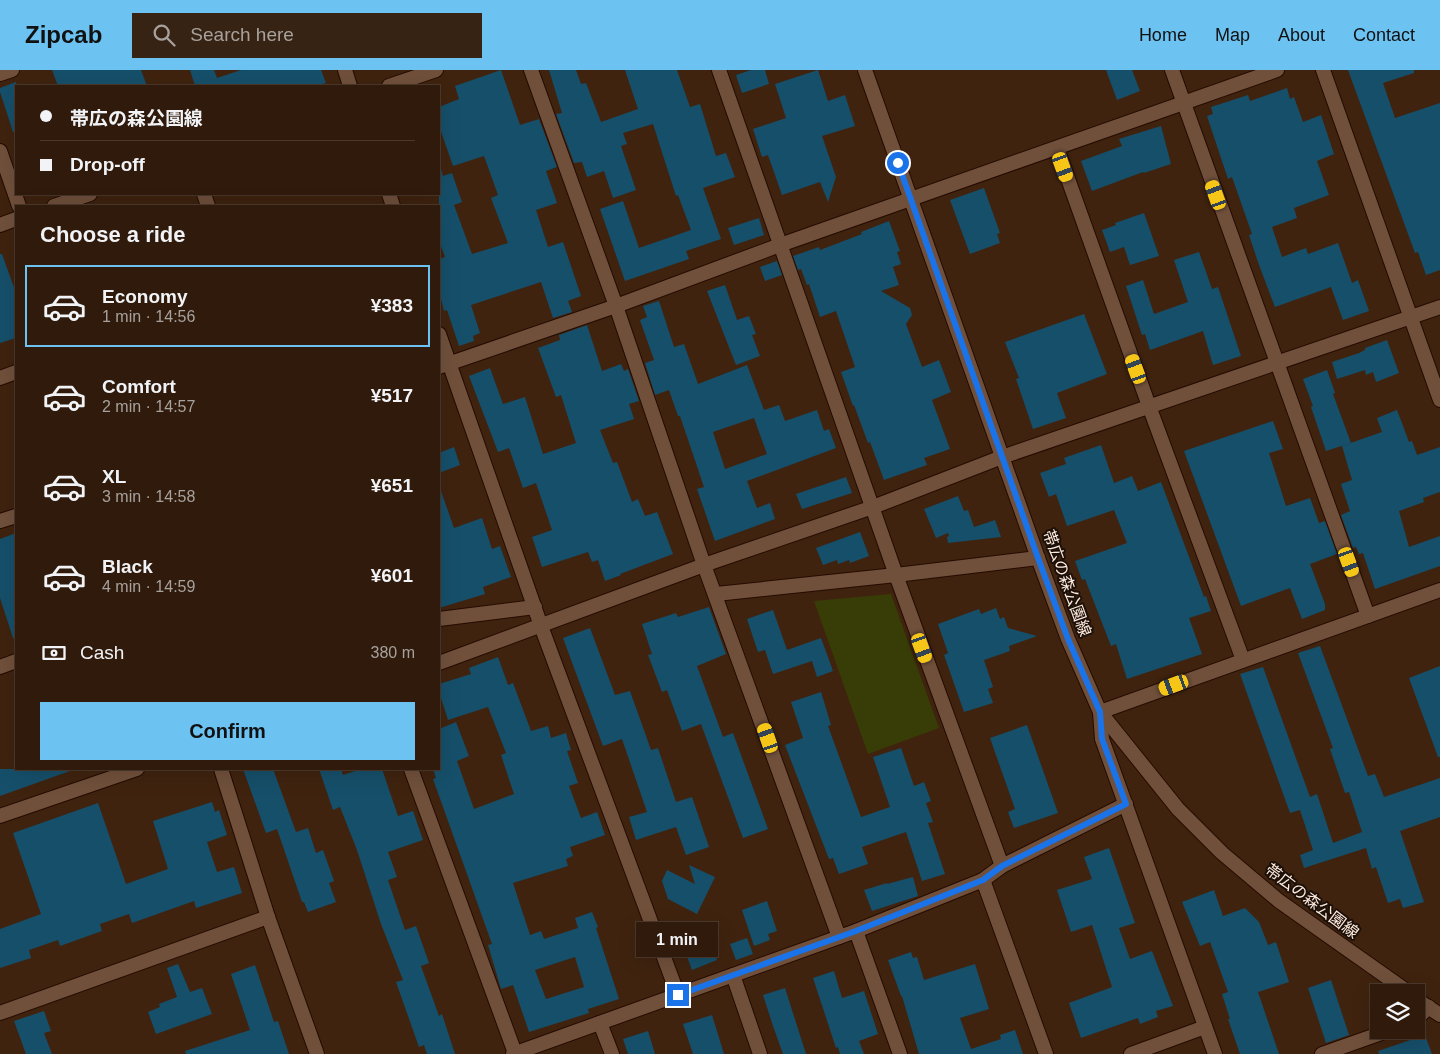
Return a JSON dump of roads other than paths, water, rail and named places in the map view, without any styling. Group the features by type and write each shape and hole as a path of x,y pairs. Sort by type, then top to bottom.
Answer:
{"street":[{"path":"0,74 12,70"},
{"path":"345,70 350,85"},
{"path":"392,85 436,70"},
{"path":"531,70 616,306 704,565 839,938"},
{"path":"719,70 896,575 1002,866"},
{"name":"帯広の森公園線","path":"865,70 1038,558 1068,639 1100,712 1178,810 1222,853 1279,901 1397,984"},
{"path":"1172,70 1368,616"},
{"path":"444,365 616,306 780,245 1277,70"},
{"path":"1324,70 1440,400"},
{"path":"1057,148 1242,660"},
{"path":"0,151 15,194"},
{"path":"57,205 87,195"},
{"path":"0,225 15,220"},
{"path":"440,663 704,565 873,507 1002,457 1440,307"},
{"path":"440,340 444,365 678,995"},
{"path":"0,378 15,372"},
{"path":"0,521 15,516"},
{"path":"716,594 1038,558"},
{"path":"1215,1054 1102,739 1100,712 1440,590"},
{"path":"440,619 535,607"},
{"path":"0,667 15,661"},
{"path":"0,816 134,770"},
{"path":"220,770 268,917 317,1054"},
{"path":"411,770 514,1054 839,938 983,880 1002,866 1126,804"},
{"path":"983,880 1046,1054"},
{"path":"0,1013 268,917"},
{"path":"856,931 900,1054"},
{"path":"733,975 760,1054"},
{"path":"600,1023 612,1054"},
{"path":"1131,1054 1205,1027"},
{"path":"1322,1054 1370,1037"}]}
